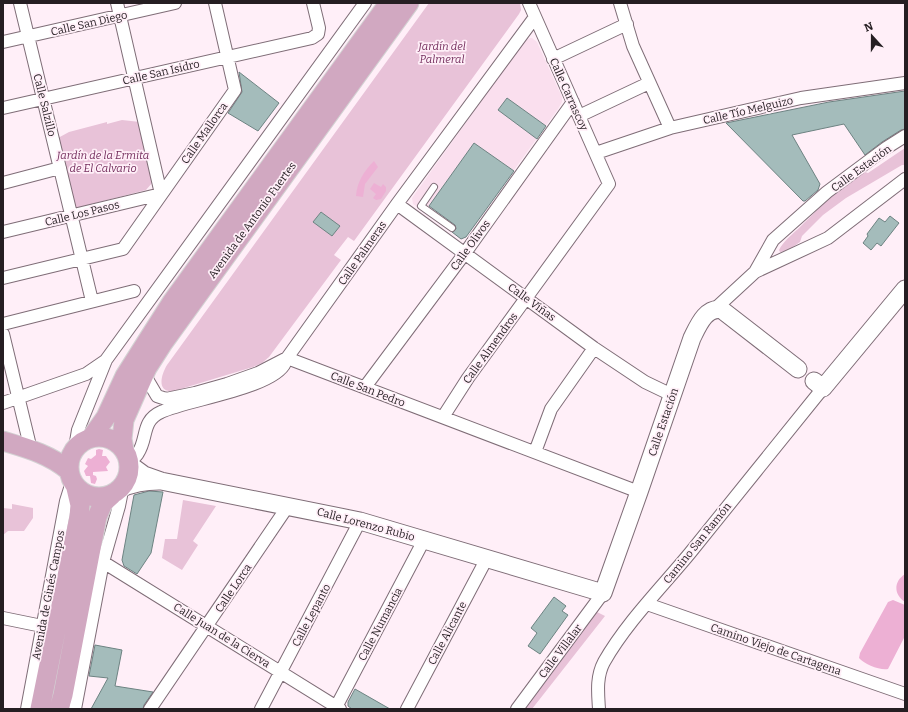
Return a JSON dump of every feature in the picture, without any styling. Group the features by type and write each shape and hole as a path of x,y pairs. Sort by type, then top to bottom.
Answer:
{"main road":[{"name":"Avenida de Antonio Fuertes","path":"91,438 106,417 125,376 172,302 389,3"},
{"name":"Avenida de Antonio Fuertes","path":"127,458 122,439 124,420 144,374 167,337 409,3"},
{"path":"819,385 905,289"},
{"path":"716,308 722,310 798,369"},
{"name":"Calle Estación","path":"603,593 692,338 703,318 716,308"},
{"path":"59,709 63,695 97,517 103,503 126,482 129,473 127,458 114,441 106,437 96,436 91,438 79,444 72,451 69,460 72,480"},
{"path":"3,441 36,451 60,463 83,494 92,497 102,498 144,481 161,481"},
{"path":"36,451 69,451 75,448"},
{"name":"Calle Lorenzo Rubio","path":"127,458 144,475 161,481 360,521 603,593"},
{"name":"Avenida de Ginés Campos","path":"40,709 79,517 80,505 72,480"}],"street":[{"name":"Calle Salzillo","path":"20,3 92,301"},
{"path":"117,3 161,194"},
{"name":"Calle San Diego","path":"3,42 175,3"},
{"name":"Calle Mallorca","path":"82,258 124,249 235,90 215,3"},
{"name":"Calle San Isidro","path":"3,108 227,56 312,38 318,34 319,28 313,3"},
{"path":"75,448 78,430 106,360 365,3"},
{"name":"Calle Carrascoy","path":"530,3 534,17 610,184"},
{"path":"620,3 633,46 670,128"},
{"name":"Calle Palmeras","path":"144,374 157,396 166,400 233,382 258,373 287,358 397,204 534,17"},
{"path":"553,59 627,24"},
{"path":"579,116 649,83"},
{"name":"Calle Tío Melguizo","path":"596,153 670,128 801,98 905,83"},
{"name":"Calle Olivos","path":"364,387 465,253 573,102"},
{"name":"Calle Estación","path":"755,272 773,240 827,192 886,148 905,136"},
{"path":"3,183 60,168"},
{"name":"Calle Estación","path":"716,308 755,272 828,238 905,179"},
{"name":"Calle Almendros","path":"443,417 468,378 610,184"},
{"name":"Calle Los Pasos","path":"3,232 161,194"},
{"name":"Calle Viñas","path":"397,204 594,348 645,382 672,395"},
{"path":"3,278 82,258"},
{"path":"3,324 134,291"},
{"path":"3,334 8,376 19,398 36,451"},
{"path":"535,452 551,408 594,348"},
{"path":"127,458 135,457 140,449 148,422 152,418 162,412 260,382 283,368 287,358"},
{"name":"Calle San Pedro","path":"287,358 639,492"},
{"path":"3,403 86,374 106,360"},
{"name":"Camino San Ramón","path":"599,709 599,674 604,662 624,632 819,385"},
{"name":"Avenida de Ginés Campos","path":"27,709 66,501 72,480"},
{"path":"75,709 103,562 121,496 116,492"},
{"name":"Calle Lorca","path":"150,709 288,506"},
{"name":"Calle Lepanto","path":"261,709 360,521"},
{"name":"Calle Numancia","path":"337,708 424,540"},
{"name":"Calle Alicante","path":"407,709 487,558"},
{"name":"Calle Juan de la Cierva","path":"103,562 337,708"},
{"name":"Calle Villalar","path":"517,709 603,593"},
{"name":"Camino Viejo de Cartagena","path":"647,604 905,694"},
{"path":"3,618 42,626"}],"lane":[{"path":"434,187 421,206 452,228"}],"shaded area":[{"path":"530,38 537,42 562,97 562,102 466,237 461,239 413,204 412,198 525,40"},
{"path":"374,161 378,167 365,184 363,197 356,196 362,177"},
{"path":"374,183 381,187 383,184 386,187 386,191 381,199 376,200 373,198 376,194 370,189"},
{"path":"96,450 103,450 102,456 106,456 110,462 106,467 108,471 93,472 93,475 96,476 97,479 95,484 91,483 90,476 86,476 84,471 88,466 85,464 88,458 91,459 96,455"},
{"path":"905,574 905,602 899,596 896,588 898,581"},
{"path":"893,600 905,605 905,636 888,669 881,669 869,665 859,658 860,653 888,602"}],"green space":[{"name":"Jardín del Palmeral","path":"429,3 520,3 521,10 354,241 348,237 334,255 341,260 269,357 262,363 253,367 174,391 164,389 162,386 162,378 167,365"},
{"name":"Jardín de la Ermita de El Calvario","path":"122,120 140,122 152,183 146,190 76,208 58,138 69,132 107,122 107,124"},
{"path":"905,148 905,165 902,165 846,198 823,215 802,236 800,242 787,251 780,252 779,250 787,239 845,184 862,171 868,173"},
{"path":"183,500 216,506 193,541 198,545 182,570 162,558 165,539 177,539"},
{"path":"12,504 33,508 33,518 24,531 8,531 3,535 3,508 12,509"},
{"path":"597,612 605,616 532,709 523,709"}],"building":[{"path":"239,72 279,103 258,131 228,113 242,92"},
{"path":"905,91 905,129 882,142 865,155 844,124 792,135 820,184 818,190 805,201 803,201 726,123 829,102"},
{"path":"507,98 546,126 537,139 498,110"},
{"path":"474,143 514,171 466,237 461,239 452,232 456,229 455,225 429,206"},
{"path":"321,212 340,226 332,236 313,222"},
{"path":"890,216 899,223 881,246 877,243 871,250 863,243 868,236 867,234 879,218 885,222"},
{"path":"149,491 163,492 151,553 137,574 124,566 122,560 134,495"},
{"path":"554,597 566,606 562,611 568,615 540,654 528,646 537,633 531,628"},
{"path":"95,645 122,650 115,686 153,692 143,709 91,709 108,678 89,676"},
{"path":"355,689 390,709 352,709 348,706 348,702"}]}
